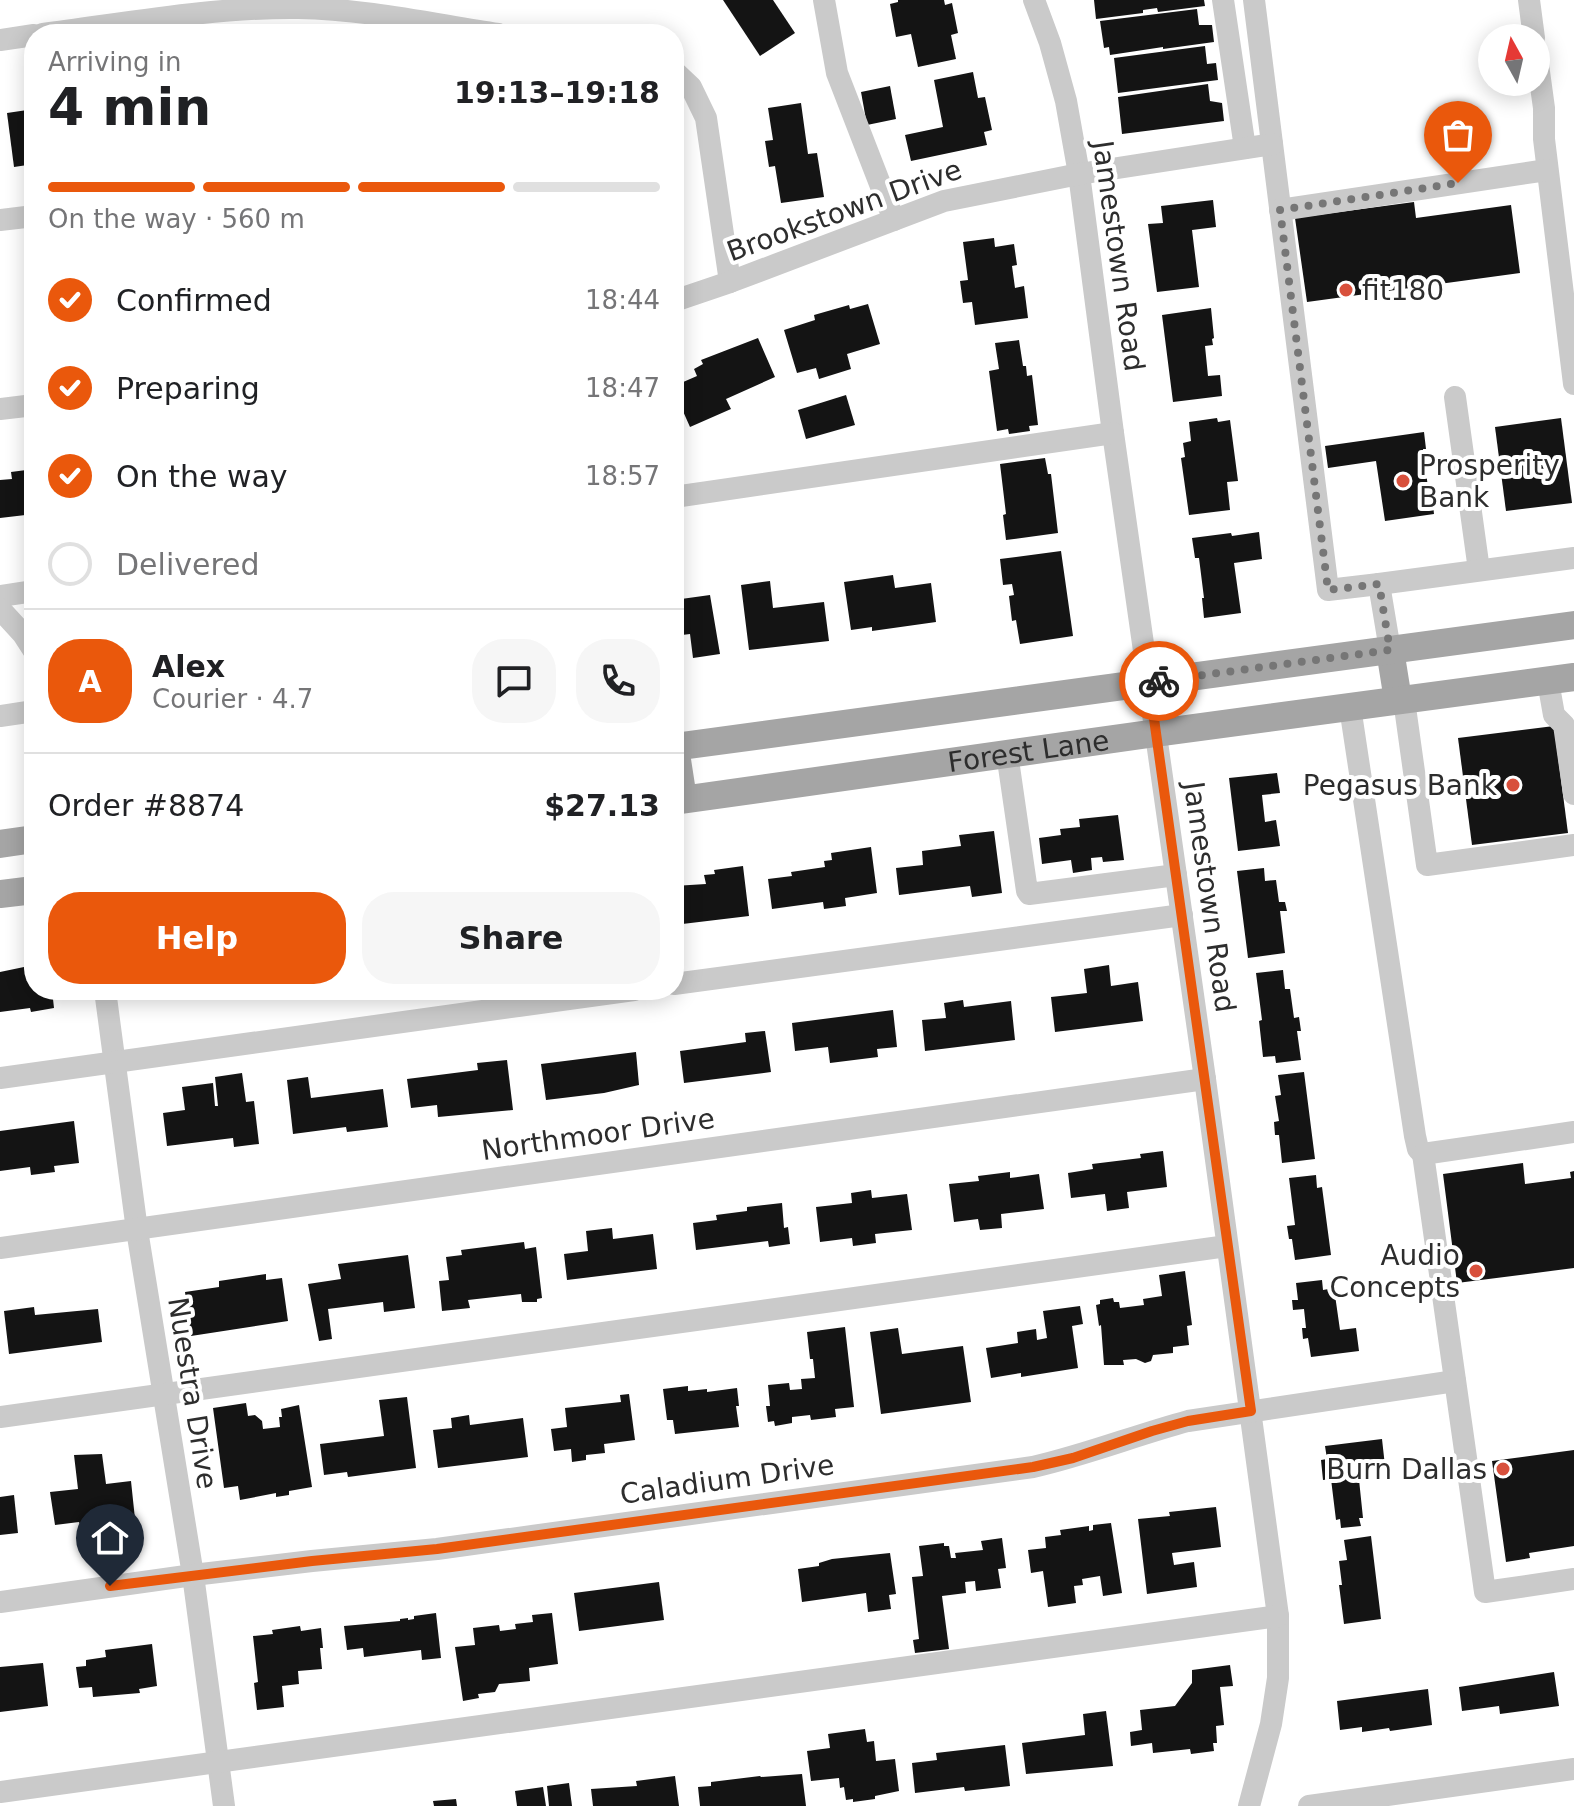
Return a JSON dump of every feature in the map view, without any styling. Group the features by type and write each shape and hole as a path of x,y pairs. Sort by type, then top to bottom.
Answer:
{"main road":[{"name":"Forest Lane","path":"684,746 1574,625"},
{"path":"1390,650 1401,700"},
{"name":"Forest Lane","path":"684,799 1561,679"},
{"path":"0,844 24,840"},
{"path":"0,894 24,891"}],"street":[{"path":"824,0 837,73 894,220"},
{"name":"Jamestown Road","path":"1034,0 1066,101 1079,174 1278,1616 1278,1678 1271,1724 1249,1806"},
{"path":"1223,0 1245,148"},
{"path":"1254,0 1328,590 1574,558"},
{"path":"1529,0 1532,24"},
{"path":"119,24 226,10 299,8 345,10 434,24"},
{"path":"0,40 24,36"},
{"path":"684,80 691,87 706,118 730,282"},
{"path":"1542,96 1547,170 1568,288 1574,384"},
{"name":"Brookstown Drive","path":"684,298 944,201 1079,174 1272,144"},
{"path":"1280,210 1547,170"},
{"path":"0,220 24,217"},
{"path":"1455,397 1479,570"},
{"path":"0,409 24,406"},
{"path":"684,496 1113,433"},
{"path":"1379,584 1390,650"},
{"path":"0,596 24,592"},
{"path":"0,609 24,636"},
{"path":"1561,679 1554,715 1564,725 1574,794"},
{"path":"1401,700 1427,865 1574,845"},
{"path":"1350,707 1415,1136 1418,1149 1423,1154 1485,1592 1574,1579"},
{"path":"0,716 24,712"},
{"path":"1007,753 1029,894 1176,875"},
{"path":"684,983 1182,915"},
{"name":"Nuestra Drive","path":"106,1000 137,1230 193,1575 224,1806"},
{"path":"0,1078 562,1000"},
{"name":"Northmoor Drive","path":"0,1248 1205,1079"},
{"path":"1423,1154 1574,1132"},
{"path":"0,1417 1227,1246"},
{"name":"Caladium Drive","path":"0,1602 193,1575 437,1549 1033,1467 1073,1458 1188,1421 1455,1381"},
{"path":"0,1792 1278,1616"},
{"path":"1309,1806 1574,1769"}],"building":[{"path":"723,0 773,0 795,33 760,56"},
{"path":"898,0 944,0 945,5 952,3 958,33 951,35 956,59 918,67 911,34 896,37 890,4"},
{"path":"1094,0 1204,0 1205,6 1158,12 1157,8 1143,10 1143,13 1096,19"},
{"path":"1197,9 1199,25 1212,25 1214,42 1110,55 1109,47 1104,48 1100,21"},
{"path":"1205,46 1207,64 1216,63 1218,80 1118,93 1114,58"},
{"path":"973,72 978,98 985,97 992,130 984,132 987,145 911,161 905,135 943,127 934,80"},
{"path":"1208,84 1210,101 1222,103 1224,121 1122,134 1118,97"},
{"path":"890,86 896,119 867,125 861,92"},
{"path":"801,103 808,154 817,153 824,197 781,203 775,166 769,167 765,141 773,140 768,108"},
{"path":"24,110 24,166 14,167 7,113"},
{"path":"1213,200 1216,227 1192,230 1199,287 1157,292 1148,224 1163,223 1161,206"},
{"path":"1414,202 1416,218 1511,205 1520,273 1307,302 1295,218"},
{"path":"994,238 995,247 1014,244 1017,265 1012,266 1015,288 1024,286 1028,318 975,325 972,302 963,303 960,281 968,280 963,242"},
{"path":"868,304 880,344 847,354 851,369 819,379 816,368 797,373 784,330 815,320 814,315 849,305 850,309"},
{"path":"1211,308 1213,345 1205,346 1208,376 1220,375 1222,396 1173,402 1162,315"},
{"path":"758,338 775,377 726,399 731,409 690,427 684,414 684,382 697,376 694,369 703,364 701,360"},
{"path":"1019,340 1023,366 1026,366 1027,376 1032,375 1038,425 1029,426 1030,431 1009,434 1008,429 997,431 989,371 999,369 995,343"},
{"path":"846,395 855,425 806,439 798,410"},
{"path":"1217,418 1218,422 1230,420 1238,481 1227,482 1230,510 1189,515 1181,458 1185,457 1183,443 1191,441 1189,422"},
{"path":"1561,418 1572,503 1506,511 1495,427"},
{"name":"Prosperity Bank","path":"1424,432 1426,449 1423,449 1434,514 1385,521 1376,461 1328,468 1325,446"},
{"path":"1045,458 1048,474 1051,474 1058,533 1006,540 1000,464"},
{"path":"24,470 24,515 0,518 0,480 12,479 11,472"},
{"path":"1259,532 1262,559 1234,563 1241,613 1204,618 1199,558 1195,558 1192,538"},
{"path":"1061,551 1073,636 1020,644 1016,620 1012,621 1009,596 1014,595 1012,584 1003,585 1000,559"},
{"path":"893,575 895,588 931,583 936,622 872,631 872,627 851,630 844,582"},
{"path":"770,581 773,608 824,602 829,641 749,650 741,585"},
{"path":"710,595 720,654 693,658 690,634 684,635 684,599"},
{"name":"Pegasus Bank","path":"1554,726 1568,833 1472,845 1458,738"},
{"path":"1277,773 1280,793 1262,795 1265,822 1276,820 1280,846 1238,851 1229,778"},
{"path":"1118,815 1124,860 1103,862 1102,857 1091,858 1092,870 1073,873 1071,860 1042,864 1039,838 1061,835 1060,829 1080,827 1079,819"},
{"path":"994,831 1002,893 972,897 970,886 899,895 896,868 923,865 922,851 961,846 959,835"},
{"path":"871,847 877,893 845,898 846,906 824,909 823,902 772,909 768,879 825,867 824,861 832,860 831,853"},
{"path":"743,866 749,916 684,924 684,885 706,884 704,875 715,874 714,870"},
{"path":"1264,868 1265,881 1276,880 1279,902 1285,902 1287,911 1280,911 1285,953 1248,958 1237,871"},
{"path":"1109,965 1111,986 1138,982 1143,1021 1055,1032 1051,997 1087,993 1084,969"},
{"path":"24,967 24,1000 53,1000 54,1008 0,1012 0,972"},
{"path":"1283,970 1285,989 1290,989 1294,1018 1299,1017 1301,1031 1297,1031 1301,1060 1276,1063 1275,1056 1263,1057 1256,973"},
{"path":"963,1000 964,1007 1011,1001 1015,1040 925,1051 922,1020 946,1018 944,1003"},
{"path":"893,1010 897,1047 877,1049 878,1057 830,1063 828,1047 795,1051 792,1023"},
{"path":"765,1031 771,1072 684,1083 680,1051 746,1042 745,1033"},
{"path":"636,1052 639,1085 546,1100 541,1064"},
{"path":"507,1060 513,1110 438,1117 437,1105 411,1108 407,1079 478,1070 477,1063"},
{"path":"1304,1072 1315,1159 1282,1163 1279,1135 1275,1135 1274,1122 1279,1121 1275,1096 1281,1095 1278,1075"},
{"path":"242,1073 246,1102 254,1101 259,1144 234,1147 233,1138 167,1146 163,1113 185,1110 182,1087 213,1083 215,1106 218,1106 215,1077"},
{"path":"308,1077 311,1098 383,1089 388,1127 347,1132 346,1127 293,1134 287,1080"},
{"path":"74,1121 79,1163 54,1166 55,1172 31,1175 30,1167 0,1171 0,1131"},
{"path":"1163,1151 1167,1187 1127,1192 1129,1208 1107,1211 1105,1194 1071,1198 1068,1173 1093,1169 1092,1164 1141,1158 1140,1154"},
{"path":"1523,1163 1525,1184 1571,1178 1570,1172 1574,1171 1574,1268 1457,1283 1443,1174"},
{"path":"1010,1172 1010,1178 1039,1174 1044,1209 1001,1214 1002,1228 980,1230 978,1219 954,1222 949,1184 979,1181 978,1176"},
{"path":"1316,1175 1317,1188 1322,1187 1331,1255 1295,1260 1287,1226 1295,1225 1289,1178"},
{"path":"871,1190 872,1198 907,1194 912,1230 875,1234 876,1243 853,1246 852,1238 820,1242 816,1207 852,1203 851,1193"},
{"path":"782,1203 784,1228 788,1227 790,1244 769,1247 768,1241 696,1250 693,1223 717,1220 716,1215 747,1211 747,1207"},
{"path":"612,1228 613,1239 653,1234 657,1269 567,1280 564,1254 588,1251 586,1231"},
{"path":"524,1242 525,1249 536,1247 542,1298 537,1302 522,1302 521,1294 468,1300 470,1308 442,1311 439,1281 449,1280 446,1257 462,1255 461,1250"},
{"path":"408,1255 415,1308 384,1312 383,1302 328,1309 332,1339 319,1341 308,1284 341,1279 338,1264"},
{"path":"1185,1271 1192,1325 1187,1326 1189,1345 1173,1347 1173,1353 1153,1355 1151,1361 1145,1363 1136,1359 1123,1360 1124,1365 1104,1365 1096,1305 1100,1304 1100,1300 1113,1298 1114,1302 1119,1302 1120,1308 1144,1305 1143,1299 1162,1296 1159,1275"},
{"path":"266,1274 266,1280 282,1278 288,1321 191,1336 185,1292 219,1287 219,1281"},
{"path":"1322,1280 1323,1290 1334,1288 1340,1330 1356,1328 1359,1351 1311,1357 1308,1338 1303,1339 1302,1328 1306,1328 1304,1309 1293,1310 1292,1300 1298,1300 1296,1283"},
{"path":"1080,1306 1083,1324 1072,1326 1078,1368 1021,1377 1021,1373 991,1378 986,1348 1018,1343 1017,1332 1036,1329 1037,1340 1047,1338 1043,1311"},
{"path":"34,1307 35,1315 98,1309 102,1342 9,1354 4,1311"},
{"path":"845,1327 854,1407 835,1409 836,1417 811,1420 810,1415 792,1417 792,1423 775,1426 774,1421 768,1422 768,1385 789,1383 790,1390 802,1389 801,1379 815,1378 807,1332"},
{"path":"898,1328 902,1354 963,1346 971,1402 881,1414 870,1332"},
{"path":"688,1386 688,1391 707,1389 707,1392 737,1388 739,1427 675,1434 673,1420 667,1420 663,1389"},
{"path":"629,1394 635,1440 604,1444 605,1453 586,1455 586,1460 572,1462 571,1449 554,1451 551,1429 567,1427 565,1408 621,1402 620,1395"},
{"path":"407,1397 416,1468 348,1477 347,1472 324,1475 320,1444 384,1436 379,1400"},
{"path":"246,1403 248,1416 255,1415 262,1421 263,1429 280,1427 281,1409 299,1405 312,1487 289,1491 289,1495 276,1497 276,1493 240,1500 238,1486 224,1488 213,1408"},
{"path":"469,1415 470,1425 523,1418 528,1457 438,1468 433,1430 452,1428 451,1418"},
{"path":"1382,1439 1385,1466 1358,1470 1363,1518 1359,1518 1361,1526 1341,1528 1340,1519 1336,1520 1331,1479 1323,1480 1321,1460 1327,1459 1325,1446"},
{"path":"1574,1450 1574,1546 1529,1553 1530,1558 1506,1562 1492,1461"},
{"path":"102,1454 106,1484 131,1481 135,1519 55,1525 50,1492 78,1489 74,1455"},
{"path":"14,1495 18,1533 0,1535 0,1497"},
{"path":"1216,1507 1221,1547 1172,1553 1174,1565 1194,1562 1197,1587 1147,1594 1138,1519"},
{"path":"1111,1523 1122,1593 1103,1596 1100,1576 1082,1579 1083,1585 1074,1586 1076,1603 1048,1607 1043,1571 1031,1573 1028,1550 1046,1548 1045,1537 1061,1535 1060,1530 1089,1526 1089,1531 1093,1530 1093,1525"},
{"path":"1371,1536 1381,1619 1344,1624 1339,1561 1347,1560 1344,1540"},
{"path":"1002,1538 1006,1568 998,1569 1001,1588 976,1591 975,1581 965,1582 966,1593 942,1596 949,1649 915,1653 913,1640 919,1639 912,1577 923,1576 919,1546 944,1543 944,1546 949,1546 951,1558 956,1558 955,1553 983,1550 981,1541"},
{"path":"890,1553 896,1594 889,1595 891,1609 868,1612 866,1593 802,1602 798,1569 819,1566 819,1563 832,1559"},
{"path":"659,1582 664,1620 579,1631 574,1593"},
{"path":"436,1613 441,1658 422,1660 421,1650 364,1657 363,1648 347,1650 344,1626 408,1620 414,1619 414,1616"},
{"path":"552,1613 558,1664 529,1668 530,1681 499,1684 495,1692 478,1694 479,1698 463,1701 455,1647 475,1645 473,1628 499,1625 500,1631 516,1629 515,1624 533,1622 532,1615"},
{"path":"300,1626 301,1631 321,1628 322,1669 298,1671 299,1684 282,1686 284,1707 257,1710 254,1683 258,1682 253,1636"},
{"path":"152,1644 157,1686 139,1689 140,1693 93,1697 92,1687 79,1688 76,1667 86,1666 86,1660 106,1657 105,1650"},
{"path":"43,1663 48,1706 0,1712 0,1667"},
{"path":"1230,1665 1233,1686 1220,1687 1224,1725 1216,1726 1214,1751 1191,1754 1190,1749 1153,1753 1152,1743 1131,1746 1130,1732 1142,1730 1140,1710 1175,1706 1192,1683 1192,1670"},
{"path":"1554,1672 1559,1706 1500,1714 1499,1706 1462,1711 1459,1687"},
{"path":"1428,1689 1432,1725 1390,1731 1389,1728 1362,1732 1362,1727 1340,1730 1337,1701"},
{"path":"1106,1711 1113,1766 1026,1774 1022,1743 1085,1735 1083,1714"},
{"path":"865,1729 867,1742 874,1741 876,1761 895,1759 899,1791 853,1802 853,1799 846,1800 839,1778 811,1781 807,1751 830,1748 828,1734"},
{"path":"1005,1745 1010,1786 915,1793 912,1763 937,1760 936,1753"},
{"path":"802,1774 806,1806 700,1806 698,1787 711,1786 711,1782"},
{"path":"675,1776 679,1806 593,1806 591,1789 637,1786 636,1781"},
{"path":"569,1783 572,1806 549,1806 547,1786"},
{"path":"543,1787 546,1806 517,1806 515,1791"},
{"path":"456,1799 457,1806 434,1806 433,1801"}],"way so far":[{"path":"1159,681 1390,650 1379,584 1328,590 1280,210 1458,183"}],"place":[{"name":"fit180","path":"1346,290"},
{"name":"Prosperity Bank","path":"1403,481"},
{"name":"Pegasus Bank","path":"1513,785"},
{"name":"Audio Concepts","path":"1476,1271"},
{"name":"Burn Dallas","path":"1503,1469"}],"route":[{"path":"110,1586 437,1549 1033,1467 1073,1458 1188,1421 1251,1411 1149,683 1159,681"}]}
